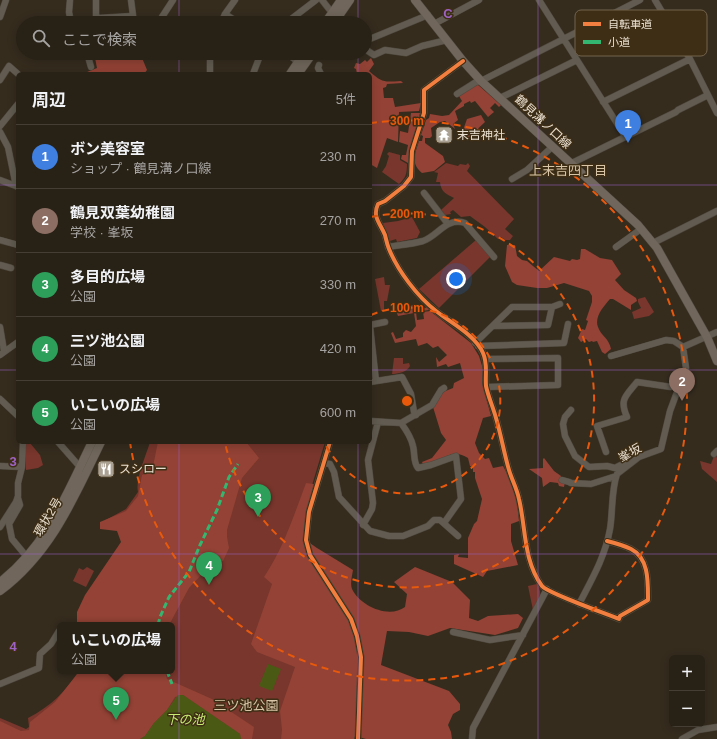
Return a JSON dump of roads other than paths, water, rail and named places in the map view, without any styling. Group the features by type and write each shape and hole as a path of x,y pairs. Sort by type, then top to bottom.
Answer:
{"main road":[{"path":"337,16 342,0"},
{"path":"339,16 350,0"},
{"name":"鶴見溝ノ口線","path":"415,0 463,61 481,81 641,229 653,243 707,337 717,361"},
{"path":"299,72 302,60"},
{"path":"292,72 305,60"},
{"name":"環状2号","path":"0,582 27,557 54,521 91,444"},
{"name":"環状2号","path":"0,592 38,556 53,535 100,444"}],"street":[{"path":"0,17 6,0"},
{"path":"70,0 70,16"},
{"path":"96,0 96,16"},
{"path":"131,0 133,16"},
{"path":"162,16 173,0"},
{"path":"228,16 225,14 235,0"},
{"path":"295,16 316,0"},
{"path":"322,0 333,16"},
{"path":"434,24 479,0"},
{"path":"539,0 625,136"},
{"path":"620,10 640,0"},
{"path":"655,0 661,10"},
{"path":"372,38 428,16"},
{"path":"457,94 476,82 481,81 575,33"},
{"path":"372,54 374,55 385,50 406,53 422,46 447,40"},
{"path":"688,56 717,113"},
{"path":"603,102 690,59"},
{"path":"89,60 91,67"},
{"path":"210,60 210,72"},
{"path":"254,72 258,60"},
{"path":"296,60 301,64"},
{"path":"500,98 577,60"},
{"path":"463,61 424,90 424,113 412,151 411,177 404,186 385,201 378,204 375,211 388,247 413,289 436,311 477,344 485,360 487,387 509,469 519,498 530,564 542,587 579,604 619,619 620,616 648,600 647,574 638,554 631,549 607,541"},
{"path":"319,65 318,68 320,72"},
{"path":"0,80 9,66 16,72"},
{"path":"570,164 708,95"},
{"path":"0,126 16,106"},
{"path":"0,132 15,163 16,175"},
{"path":"512,178 527,170 552,147"},
{"path":"0,180 16,187"},
{"path":"424,193 448,224"},
{"path":"653,243 717,211"},
{"path":"388,247 424,240 448,224 458,221 465,223 494,257"},
{"path":"616,247 641,229"},
{"path":"0,240 16,244"},
{"path":"0,265 11,268"},
{"path":"477,344 512,307 552,307 560,304"},
{"path":"493,326 548,325 552,307"},
{"path":"372,325 385,322"},
{"path":"477,344 564,343 568,324"},
{"path":"0,327 2,353"},
{"path":"611,356 666,340 674,341 683,347 717,332"},
{"path":"2,353 16,343"},
{"name":"峯坂","path":"579,604 600,564 607,541 610,529 616,476 639,457 661,448 670,411 686,368 683,347"},
{"path":"485,360 558,358 558,385 487,387"},
{"path":"372,363 373,382 402,377 412,394 414,412 416,415"},
{"path":"606,452 597,426 627,417 623,408 623,403 637,382 671,387 680,375 684,373"},
{"path":"372,421 401,423 432,405 441,390 444,388"},
{"path":"0,399 16,414"},
{"path":"572,410 565,417 563,424 565,436 575,456 589,467 607,466 615,468 629,464"},
{"path":"363,524 372,509 373,503 368,460 378,422"},
{"path":"401,423 409,433 414,447 415,465 418,468 456,456 461,499 444,523"},
{"path":"23,444 22,467 18,484 20,505 9,524 12,538 27,557"},
{"path":"60,444 80,467"},
{"path":"329,444 309,512 306,540 310,555 351,620 357,636 361,657 358,739"},
{"path":"324,462 330,464 334,472 339,497 370,531 389,536 403,536 428,526 434,520 440,520 458,536"},
{"path":"0,466 22,467"},
{"path":"562,480 571,483 590,484 616,476"},
{"path":"0,527 16,502 18,496"},
{"path":"472,739 473,728 547,589"},
{"path":"453,632 490,640 522,635"},
{"path":"0,684 39,668 40,654 57,635"},
{"path":"682,739 698,730 717,727"}],"water":[{"path":"268,664 281,669 272,691 259,686"},
{"name":"下の池","path":"178,695 183,695 240,734 241,739 140,739 145,736"}],"place":[{"name":"末吉神社","path":"444,135"},
{"name":"ボン美容室","path":"628,143"},
{"name":"鶴見双葉幼稚園","path":"682,401"},
{"name":"スシロー","path":"106,469"},
{"name":"多目的広場","path":"258,517"},
{"name":"三ツ池公園","path":"209,585"},
{"name":"いこいの広場","path":"116,720"}],"district":[{"name":"上末吉四丁目","path":"568,170"},
{"name":"三ツ池公園","path":"246,705"}]}
